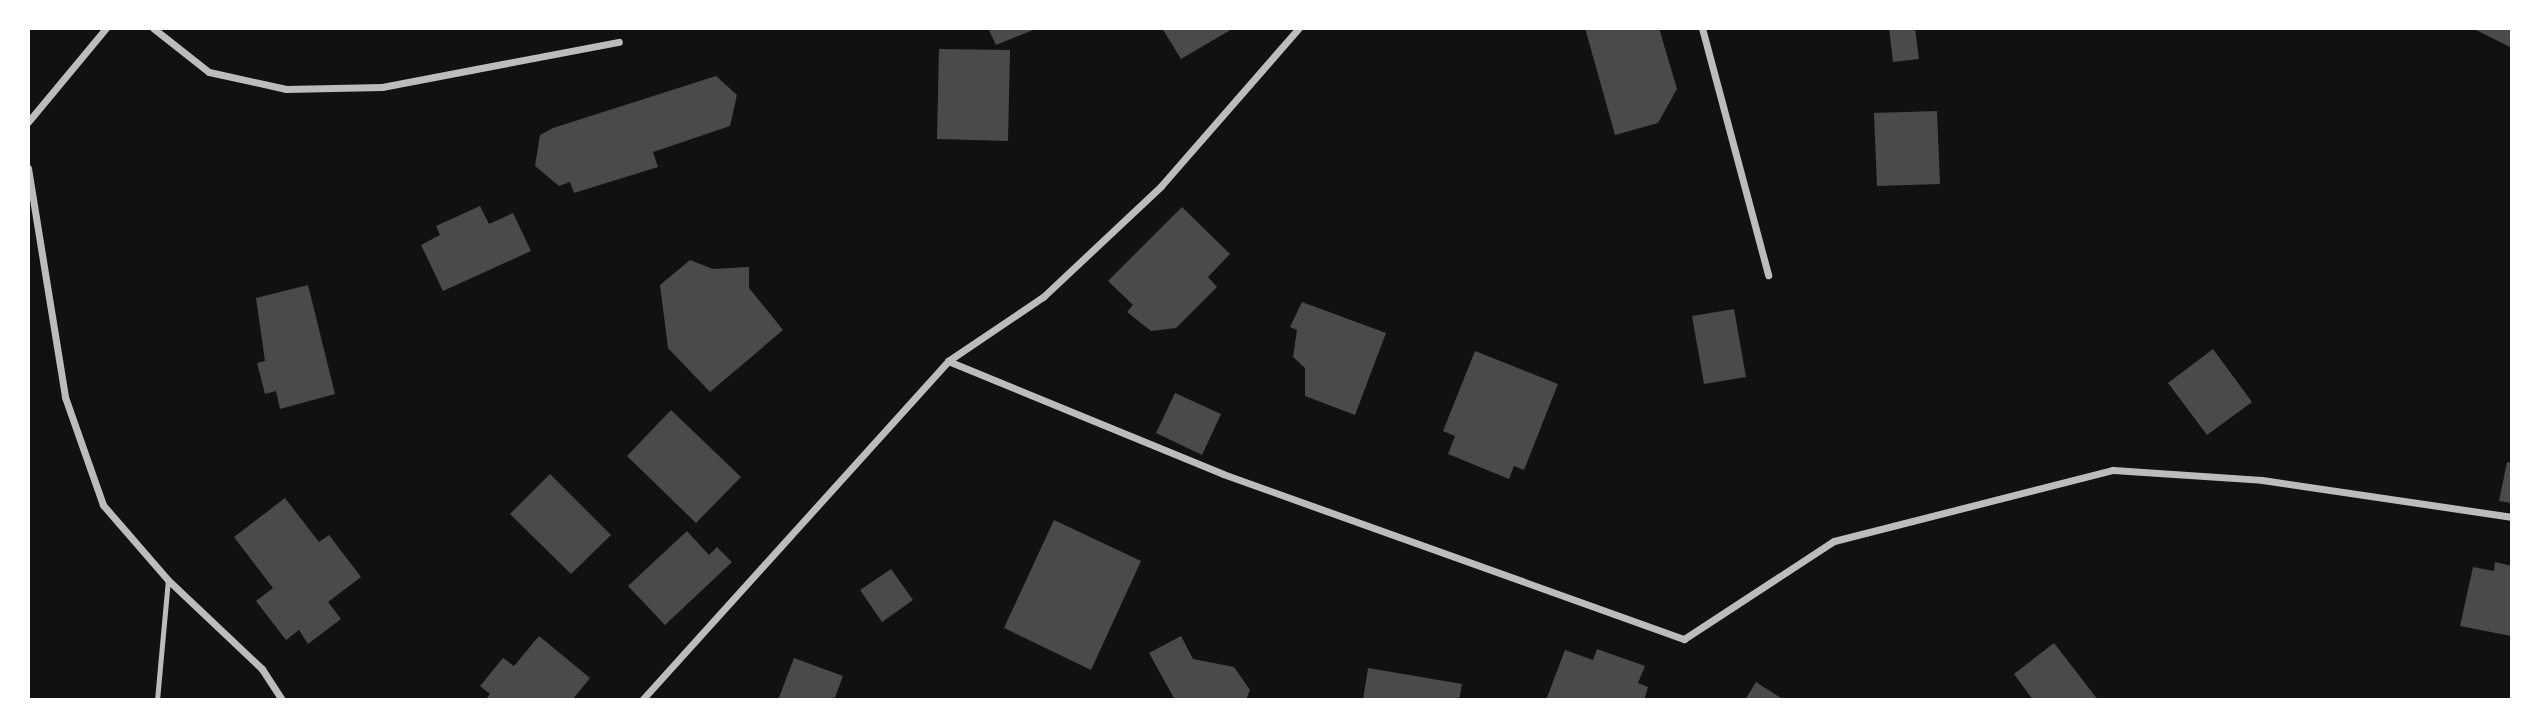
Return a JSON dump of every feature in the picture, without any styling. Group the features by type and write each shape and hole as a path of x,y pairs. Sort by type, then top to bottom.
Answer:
{"street":[{"path":"28,121 106,28"},
{"path":"153,28 209,72 286,89 382,87 618,42"},
{"path":"642,700 948,361 1044,297 1161,186 1299,28"},
{"path":"1702,28 1768,275"},
{"path":"28,168 65,397 103,505 168,580 262,669 282,700"},
{"path":"948,361 1223,474 1684,639 1834,541 2113,470 2262,480 2512,517"}],"lane":[{"path":"157,700 168,580"}],"building":[{"path":"988,28 1038,28 996,45"},
{"path":"1162,28 1234,28 1181,59"},
{"path":"1585,28 1659,28 1677,89 1658,123 1615,135"},
{"path":"1889,28 1915,28 1919,59 1893,62"},
{"path":"2472,28 2512,28 2512,48"},
{"path":"939,49 1010,50 1008,141 937,139"},
{"path":"716,76 737,95 730,126 653,152 658,167 574,193 570,182 559,186 535,166 540,135 553,128"},
{"path":"1937,111 1940,184 1877,186 1874,113"},
{"path":"480,206 489,224 513,213 531,251 443,291 421,245 440,235 436,226"},
{"path":"1182,207 1230,254 1208,277 1217,287 1176,328 1151,331 1127,312 1133,305 1108,281"},
{"path":"690,260 713,269 749,267 749,288 783,330 710,392 668,348 660,285"},
{"path":"308,285 335,394 280,409 276,391 265,394 257,363 265,361 256,298"},
{"path":"1302,302 1386,333 1355,415 1305,396 1305,368 1293,357 1297,330 1290,327"},
{"path":"1734,309 1746,377 1704,384 1692,316"},
{"path":"2213,349 2252,402 2207,435 2168,383"},
{"path":"1475,351 1558,384 1524,470 1514,466 1509,479 1448,454 1455,436 1443,431"},
{"path":"1175,393 1221,414 1202,455 1156,433"},
{"path":"671,410 741,477 696,523 627,456"},
{"path":"2507,462 2512,463 2512,503 2499,501"},
{"path":"550,474 611,535 571,574 510,514"},
{"path":"285,498 319,542 329,535 361,577 328,602 341,619 308,644 299,630 286,640 256,601 273,588 234,537"},
{"path":"1054,520 1141,561 1091,670 1004,628"},
{"path":"687,531 709,555 717,547 732,562 665,625 628,586"},
{"path":"2495,562 2512,566 2511,636 2460,626 2473,567 2494,571"},
{"path":"891,569 913,600 882,622 860,590"},
{"path":"539,636 590,678 572,700 485,700 490,694 480,686 503,658 514,666"},
{"path":"1181,636 1193,659 1234,667 1250,690 1246,700 1175,700 1149,653"},
{"path":"2054,643 2098,700 2033,700 2014,674"},
{"path":"1597,649 1645,666 1638,683 1648,687 1644,700 1546,700 1565,650 1593,660"},
{"path":"794,658 843,676 834,700 778,700"},
{"path":"1368,668 1462,684 1459,700 1363,700"},
{"path":"1756,682 1784,700 1745,700"}]}
